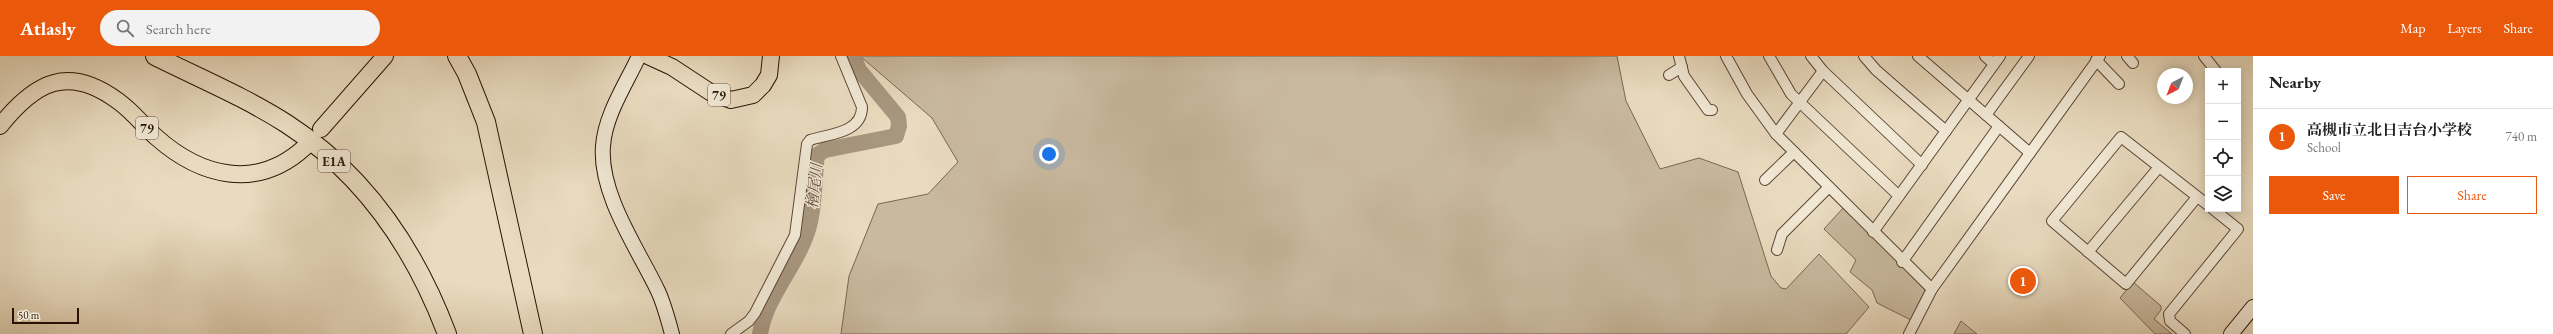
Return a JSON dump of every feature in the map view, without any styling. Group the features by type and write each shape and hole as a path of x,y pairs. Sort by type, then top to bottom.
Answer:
{"highway":[{"name":"E1A","path":"155,56 259,107 308,138 332,158 374,203 401,238 420,271 447,334"},
{"path":"457,56 467,74 486,122 533,333"}],"main road":[{"path":"321,129 385,56"},
{"name":"79","path":"648,56 672,67 710,92 731,100 753,95 763,85 769,75 771,56"},
{"name":"79","path":"0,126 17,105 39,88 56,82 77,81 98,88 119,102 156,137 177,154 201,166 223,173 244,176 264,171 293,157 305,146"}],"street":[{"path":"639,56 607,126 603,146 603,167 619,212 658,292 672,334"},
{"path":"731,334 749,321 755,313 790,247 797,222 807,144 810,140 852,128 862,115 862,107 840,56"},
{"path":"1679,56 1684,76 1708,110 1712,110"},
{"path":"1726,56 1747,94 1776,134 1902,262 1932,289"},
{"path":"1769,56 1779,76 1800,103 1899,196"},
{"path":"1811,56 1823,71 1922,165"},
{"path":"1864,56 1876,70 1946,131"},
{"path":"1918,56 2030,153"},
{"path":"1873,232 1997,60 1985,56"},
{"path":"1986,115 2029,56"},
{"path":"2204,56 2214,68"},
{"path":"1909,334 1932,289 2098,58 2119,84"},
{"path":"1669,75 1682,67"},
{"path":"1776,134 1823,71"},
{"path":"1902,262 1999,126"},
{"path":"2197,197 2126,284 2052,221 2121,137 2205,203"},
{"path":"1765,180 1794,152"},
{"path":"2088,252 2159,166"},
{"path":"1777,250 1782,234 1829,187"},
{"path":"2185,334 2170,321 2169,314 2238,229 2217,212"},
{"path":"2230,334 2253,307"}],"shaded area":[{"path":"860,56 1617,56 1626,101 1660,169 1699,158 1738,172 1771,276 1781,288 1786,289 1819,254 1869,307 1846,334 841,334 849,276 878,204 928,194 958,162 932,118"},
{"path":"1844,207 1925,290 1926,293 1913,321 1877,303 1872,290 1850,272 1856,260 1824,229"},
{"path":"2133,282 2161,306 2161,310 2154,319 2172,334 2155,334 2120,298"},
{"path":"1961,321 1977,334 1954,334"}],"waterway":[{"name":"檜尾川","path":"760,334 763,320 769,306 798,253 809,226 817,155 825,150 896,136 899,126 898,117 859,70 853,56"}],"place":[{"name":"高槻市立北日吉台小学校","path":"2023,281"}]}
